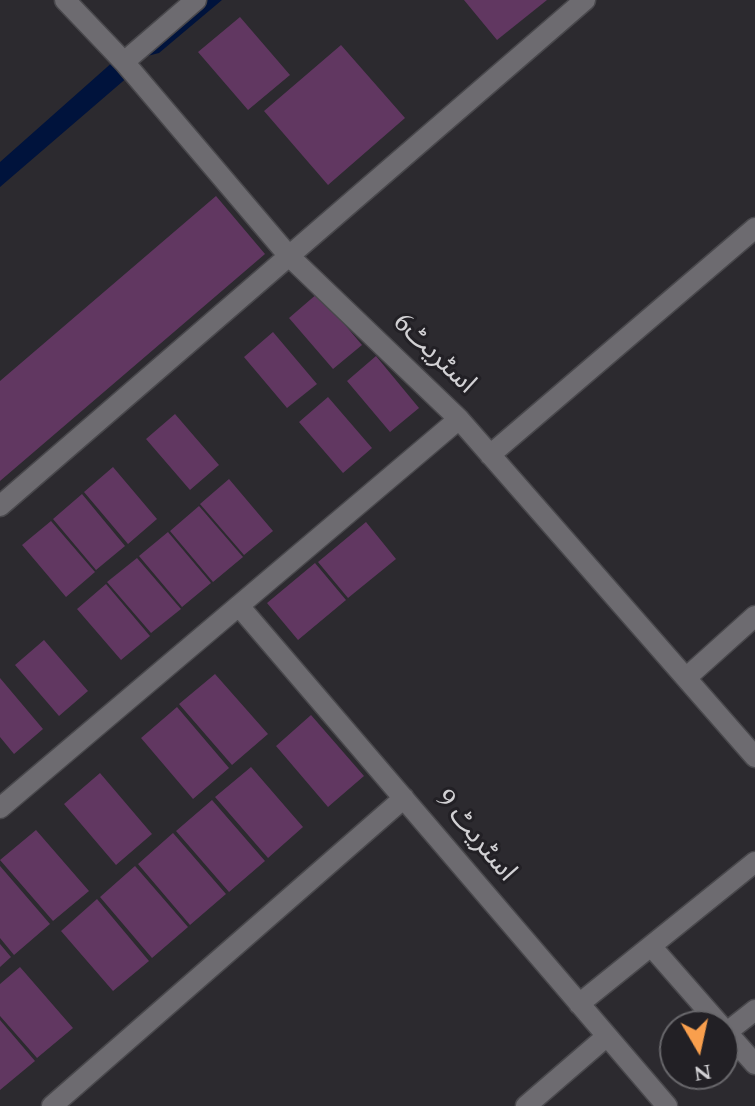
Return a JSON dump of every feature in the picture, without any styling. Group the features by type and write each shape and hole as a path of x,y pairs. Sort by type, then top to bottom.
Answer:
{"street":[{"name":"اسٹریٹ6","path":"65,0 124,62 288,255 459,419 755,757"},
{"path":"124,62 196,0"},
{"path":"0,506 585,0"},
{"path":"490,455 755,228"},
{"path":"0,808 459,419"},
{"name":"اسٹریٹ 9","path":"239,606 667,1106"},
{"path":"686,678 755,616"},
{"path":"52,1106 404,798"},
{"path":"579,1004 755,862"},
{"path":"651,946 707,1010"},
{"path":"526,1106 607,1036"},
{"path":"739,1046 755,1064"}],"water":[{"path":"196,0 222,0 159,53 124,62"},
{"path":"115,60 129,76 0,187 0,162"}],"building":[{"path":"464,0 547,0 497,40"},
{"path":"240,17 290,75 248,110 198,52"},
{"path":"341,45 405,118 328,185 264,111"},
{"path":"216,196 265,254 0,481 0,381"},
{"path":"318,293 362,345 333,369 289,318"},
{"path":"273,332 317,384 287,408 244,357"},
{"path":"376,356 419,408 390,432 347,381"},
{"path":"328,397 372,448 343,473 299,422"},
{"path":"175,414 219,465 190,490 146,439"},
{"path":"113,467 157,519 128,544 84,492"},
{"path":"229,479 273,531 244,555 200,504"},
{"path":"82,494 125,546 96,570 53,519"},
{"path":"199,506 243,557 213,582 170,531"},
{"path":"51,521 95,572 66,597 22,545"},
{"path":"366,522 396,559 348,598 318,562"},
{"path":"168,532 211,583 182,607 139,556"},
{"path":"137,558 181,609 151,633 107,582"},
{"path":"315,563 346,600 298,640 267,603"},
{"path":"106,584 150,636 121,660 77,609"},
{"path":"44,640 88,691 59,716 15,665"},
{"path":"215,674 268,734 232,765 179,704"},
{"path":"0,678 43,729 14,754 0,737"},
{"path":"177,707 229,768 193,799 141,738"},
{"path":"311,715 364,776 328,807 276,746"},
{"path":"251,767 303,827 268,858 215,797"},
{"path":"100,773 152,834 116,865 64,804"},
{"path":"212,800 265,861 229,892 176,831"},
{"path":"36,830 89,891 53,921 0,860"},
{"path":"173,833 226,894 190,925 138,864"},
{"path":"0,866 50,924 14,955 0,938"},
{"path":"135,866 188,927 152,958 100,897"},
{"path":"97,899 149,961 113,991 61,931"},
{"path":"0,944 11,957 0,967"},
{"path":"20,967 73,1028 37,1058 0,1016 0,984"},
{"path":"0,1020 35,1061 0,1090"}]}
